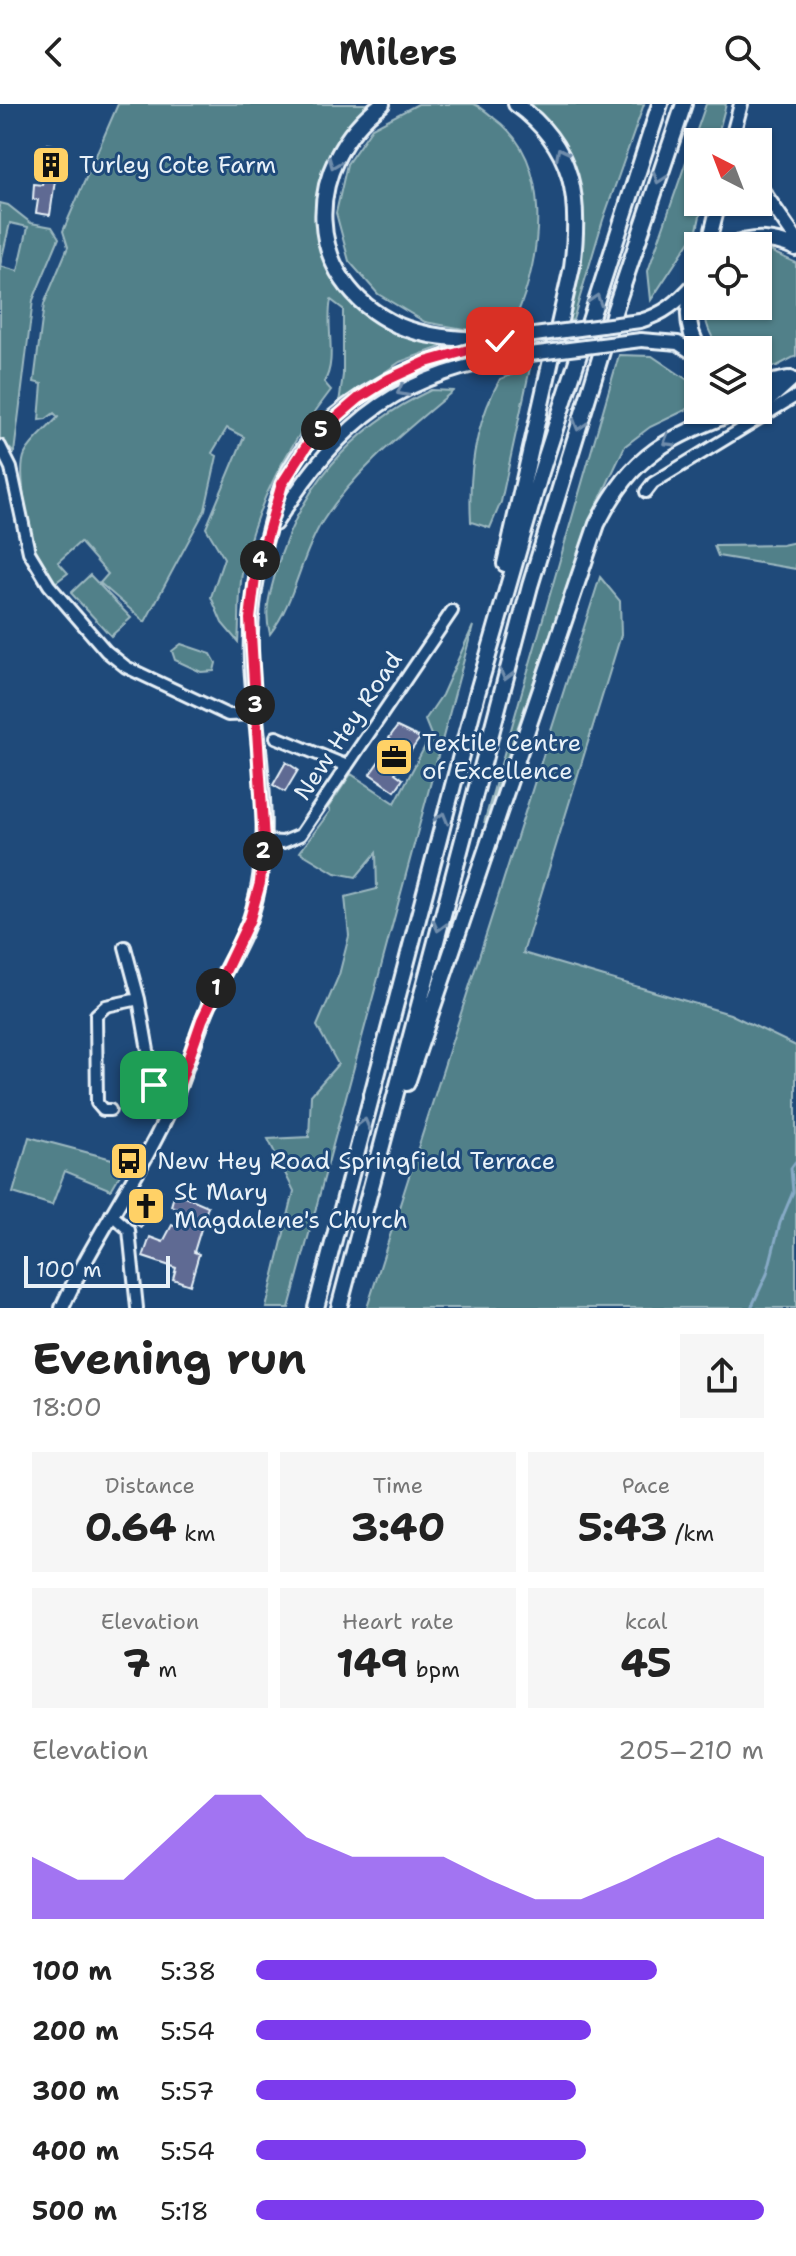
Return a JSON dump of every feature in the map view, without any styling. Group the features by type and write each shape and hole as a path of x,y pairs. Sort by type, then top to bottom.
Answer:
{"highway":[{"path":"382,104 344,140 325,187 323,227 334,263 361,300 396,324 449,338 500,341"},
{"path":"477,694 575,244 573,189 565,161 544,127 516,104"},
{"path":"316,1308 477,694 541,472 660,104"},
{"path":"339,1308 530,586 615,309 684,104"},
{"path":"772,240 796,248"},
{"path":"772,382 794,377"},
{"path":"772,396 794,377"},
{"path":"369,1195 597,524 622,480 640,461 683,432 704,424"}],"main road":[{"path":"736,128 741,104"},
{"path":"772,204 796,239"},
{"name":"New Hey Road","path":"62,1308 174,1101 202,1020 250,919 260,883 264,841 250,619 255,578 282,484 311,439 335,417 389,379 426,362 500,341 640,321 660,315 684,296"},
{"name":"New Hey Road","path":"266,537 309,471 362,417 395,394 432,376 480,361 641,340 678,343 684,347"}],"street":[{"path":"646,492 653,483 796,396"},
{"path":"0,446 11,468 29,552 61,601 106,651 126,667 228,715 256,714"},
{"name":"New Hey Road","path":"264,841 283,842 300,835 452,611"},
{"path":"276,737 347,766"},
{"path":"125,947 139,999 154,1085 162,1095 174,1101"},
{"path":"110,1110 103,1110 97,1103 96,1015 106,1006 139,999"},
{"path":"111,1214 129,1230 137,1308"}],"green space":[{"path":"118,104 373,104 349,126 332,152 321,181 317,211 320,242 330,271 347,297 371,319 398,332 446,345 400,362 339,403 343,375 343,309 331,300 331,353 324,382 331,390 276,474 256,519 241,577 238,642 222,623 211,597 224,558 206,528 244,437 227,428 212,453 217,456 205,510 145,622 100,583 108,574 80,542 58,562 68,573 55,583 39,564 32,541 23,492 23,463 32,444 58,417 54,413 39,420 42,384 34,382 44,304 68,247 63,231"},
{"path":"418,104 476,105 513,136 526,159 534,184 536,239 532,267 516,317 475,331 425,322 378,294 349,261 336,213 347,164 372,128"},
{"path":"524,104 644,104 603,220 573,320 564,322 579,199"},
{"path":"706,104 726,104 720,128 698,128"},
{"path":"684,167 684,216 700,216 697,230 684,232 684,250 651,300 648,271"},
{"path":"0,203 8,205 31,223 52,227 59,238 33,300 14,453 0,438","holes":["10,223 28,227 18,271 0,266"]},
{"path":"772,252 796,263 796,356 772,366 772,336 712,336 706,320 772,320"},
{"path":"619,355 652,356 684,378 684,411 650,427 625,446 592,516 484,823"},
{"path":"530,368 501,502 490,528 471,522 472,466 479,431 500,379"},
{"path":"431,390 453,391 383,452 335,503 314,536 286,608 270,634 267,611 275,575 285,544 313,489 353,442 403,405"},
{"path":"796,542 796,569 718,556 714,546 782,545"},
{"path":"90,575 131,618 111,636 71,593"},
{"path":"600,577 620,601 621,635 523,953 730,1014 796,1046 796,1308 367,1308"},
{"path":"473,626 289,1308 266,1308 294,1191 268,1139 309,1137 311,1095 338,1064 317,1026 339,975 349,936 345,897 377,889 376,853 356,877 335,873 300,852 330,811 328,808 351,774 395,803 431,735 425,720 442,695"},
{"path":"181,644 211,654 216,663 214,671 201,672 175,660 172,651"},
{"path":"29,1137 127,1163 111,1190 65,1171 52,1205 13,1193"}],"building":[{"name":"Turley Cote Farm","path":"48,144 60,146 50,215 36,213 38,200 33,199 34,184 42,185"},
{"name":"Textile Centre of Excellence","path":"397,727 420,738 395,773 403,779 395,791 370,774 393,741 389,738"},
{"path":"286,762 298,770 285,792 273,785"},
{"name":"St Mary Magdalene's Church","path":"151,1185 162,1191 141,1227 131,1221 132,1216 142,1194"},
{"path":"175,1192 208,1206 194,1252 199,1254 190,1285 173,1279 176,1268 143,1257 150,1237 163,1242 172,1225 177,1227 182,1210 171,1206"}],"waterway":[{"path":"751,1308 767,1274 780,1223 793,1192 791,1168 796,1161"}],"place":[{"name":"Turley Cote Farm","path":"51,165"},
{"name":"Textile Centre of Excellence","path":"394,757"},
{"name":"New Hey Road Springfield Terrace","path":"129,1161"},
{"name":"St Mary Magdalene's Church","path":"146,1206"}],"route":[{"path":"154,1085 162,1095 174,1101 202,1020 250,919 260,883 264,841 250,619 255,578 282,484 311,439 359,398 389,379 426,362 500,341"}]}
